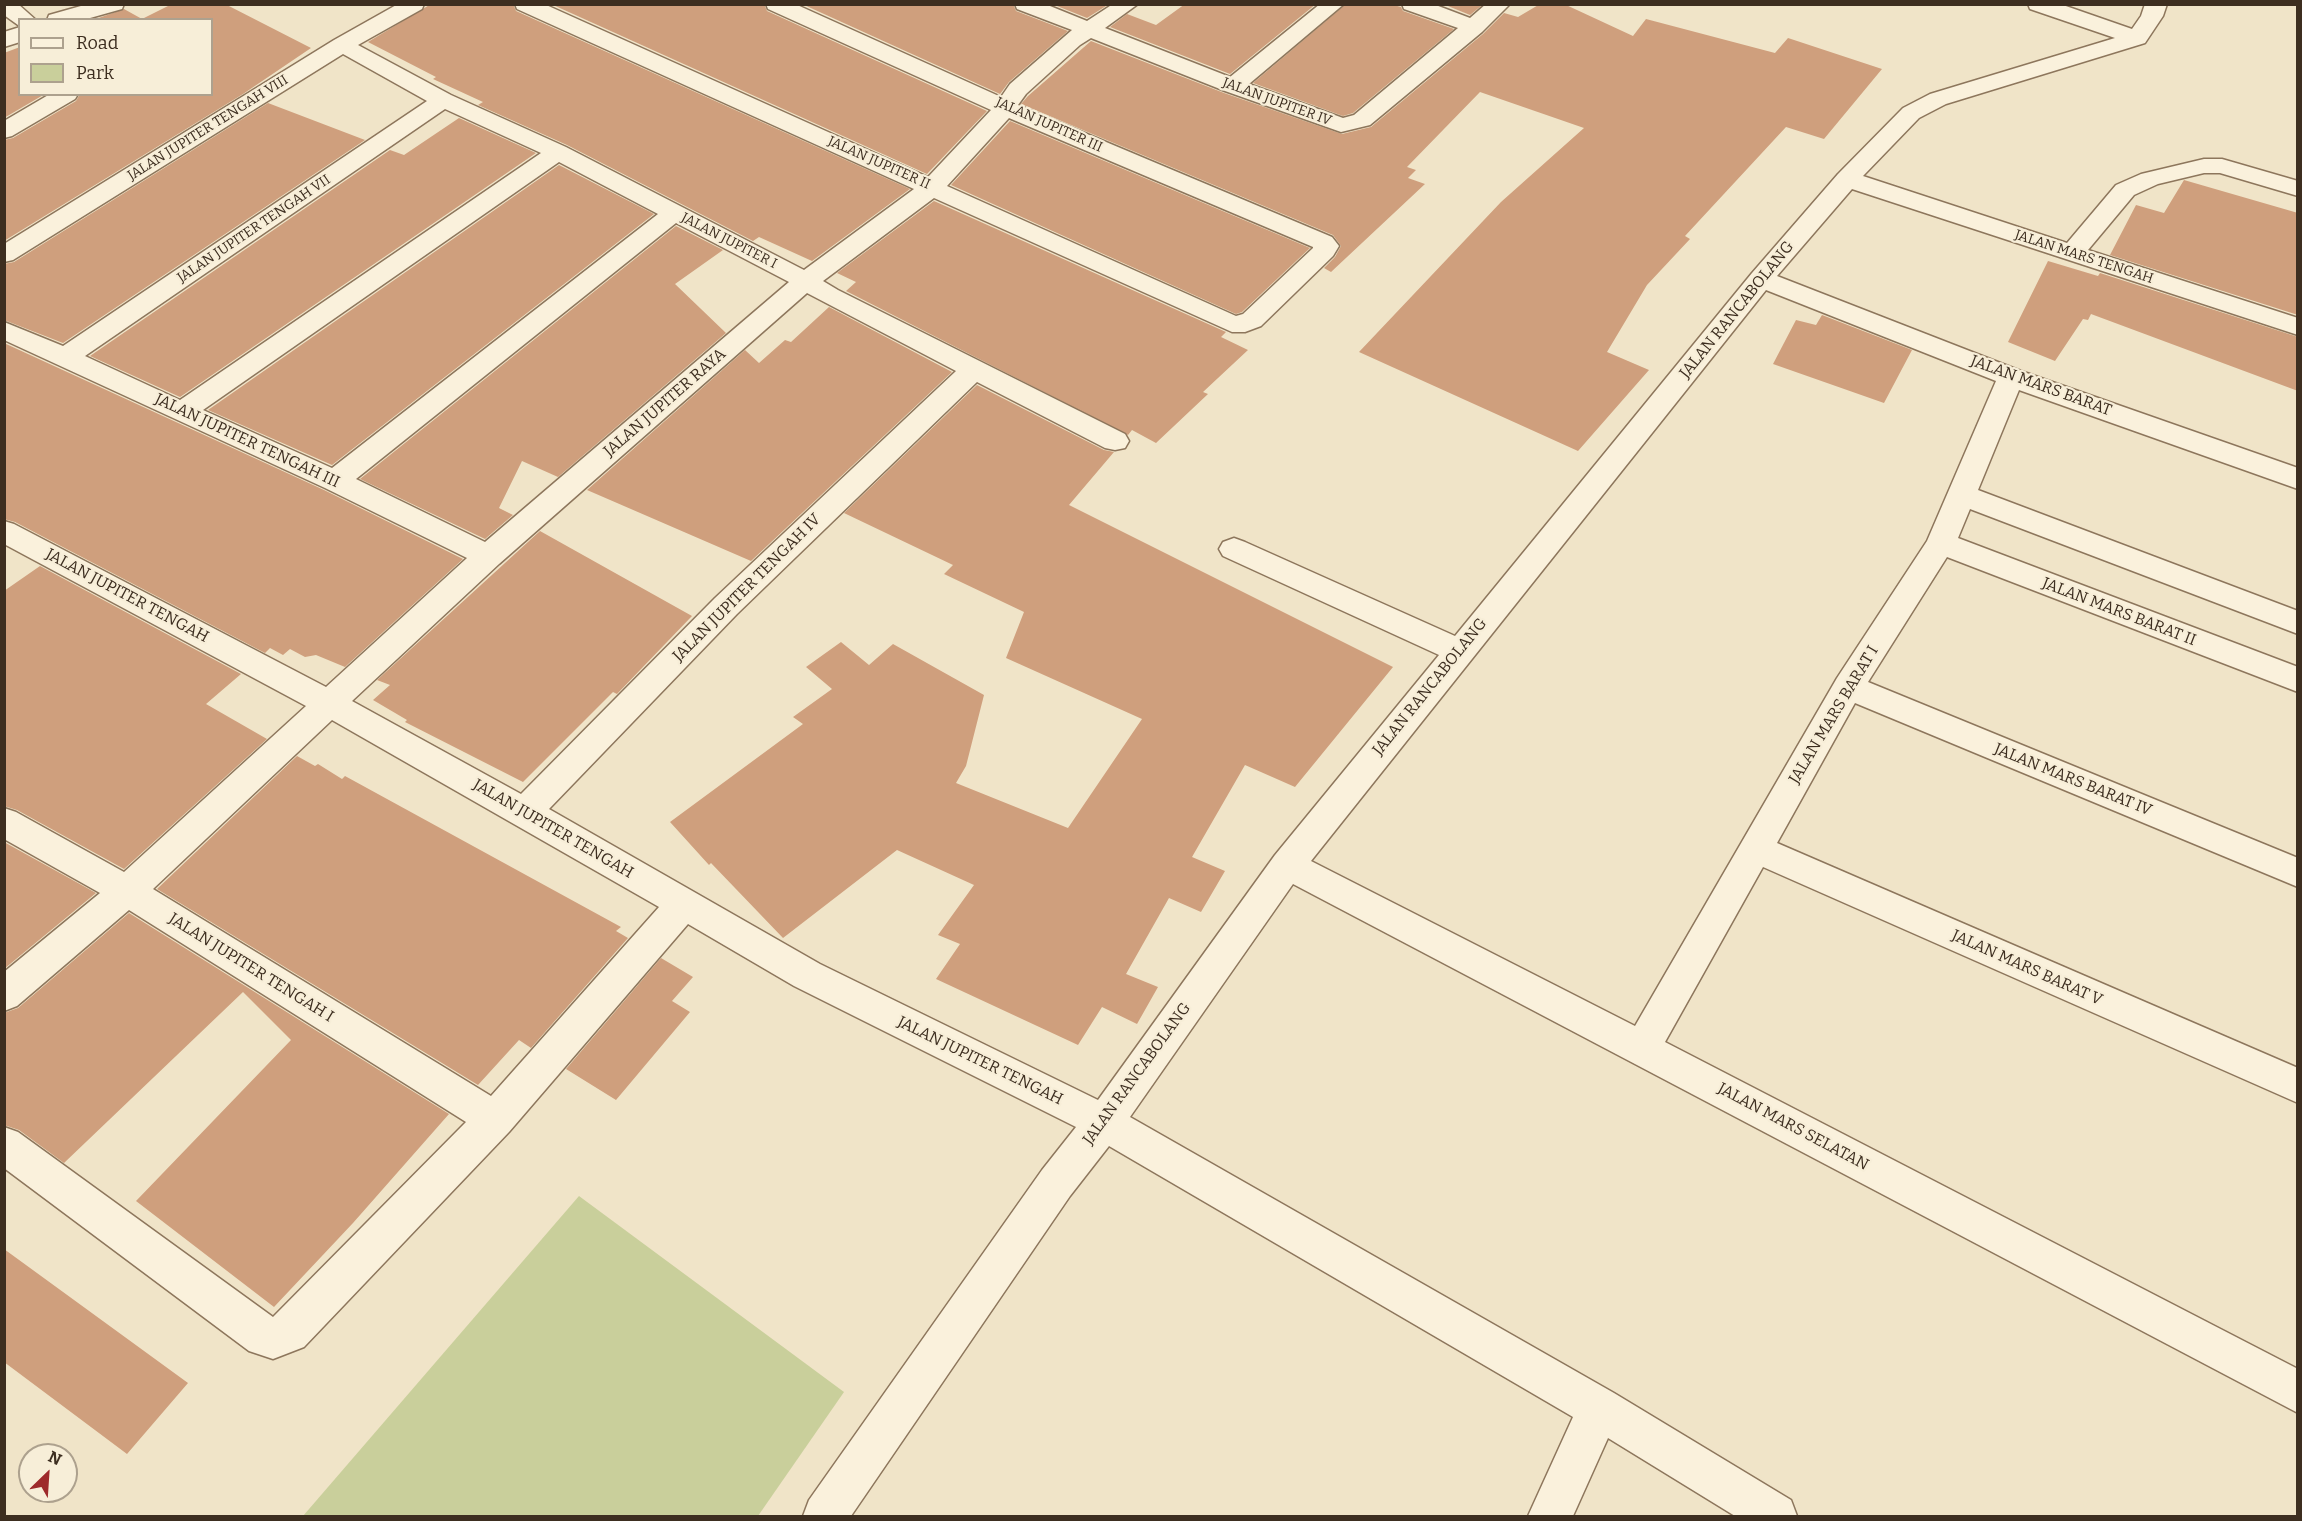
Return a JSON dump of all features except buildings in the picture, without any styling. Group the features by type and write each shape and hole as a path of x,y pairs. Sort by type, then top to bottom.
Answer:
{"street":[{"path":"64,18 114,4"},
{"name":"JALAN JUPITER TENGAH VIII","path":"4,255 342,45 414,4"},
{"name":"JALAN JUPITER II","path":"525,4 1232,324"},
{"name":"JALAN JUPITER III","path":"776,4 975,92 1005,108 1323,242 1326,246 1324,251 1252,320 1245,324 1232,324"},
{"name":"JALAN JUPITER IV","path":"1025,4 1233,86 1341,125 1362,120 1500,4"},
{"name":"JALAN JUPITER RAYA","path":"4,995 126,891 488,556 806,281 933,187 1005,108 1033,94 1085,45 1091,30 1128,4"},
{"path":"1233,86 1334,4"},
{"path":"1412,4 1474,27"},
{"path":"2038,4 2137,38 2152,16 2156,4"},
{"path":"4,5 23,18"},
{"path":"4,40 18,34"},
{"name":"JALAN RANCABOLANG","path":"825,1516 1056,1183 1104,1122 1287,865 1588,495 1774,284 1858,184 1911,113 1956,93 2137,38"},
{"name":"JALAN JUPITER I","path":"342,45 443,100 558,152 806,281 829,296 1115,441"},
{"path":"4,131 65,96"},
{"name":"JALAN JUPITER TENGAH VII","path":"64,358 443,100"},
{"path":"183,411 558,152"},
{"path":"2072,253 2125,190 2150,179 2204,166 2222,166 2298,189"},
{"name":"JALAN MARS TENGAH","path":"1858,184 2298,327"},
{"path":"335,481 674,213"},
{"name":"JALAN MARS BARAT","path":"1774,284 2012,376 2298,479"},
{"name":"JALAN JUPITER TENGAH III","path":"4,330 335,481 488,556"},
{"name":"JALAN JUPITER TENGAH IV","path":"525,812 726,606 974,369"},
{"name":"JALAN MARS BARAT I","path":"1642,1048 1848,687 1941,543 2012,376"},
{"path":"1963,495 2298,623"},
{"name":"JALAN JUPITER TENGAH","path":"4,531 328,703 525,812 807,975 1104,1122 1599,1408 1775,1516"},
{"name":"JALAN MARS BARAT II","path":"1941,543 2298,680"},
{"path":"1234,549 1459,651"},
{"name":"JALAN MARS BARAT IV","path":"1848,687 2298,873"},
{"name":"JALAN JUPITER TENGAH I","path":"4,822 126,891 495,1119"},
{"name":"JALAN MARS BARAT V","path":"1756,849 2298,1086"},
{"name":"JALAN MARS SELATAN","path":"1287,865 1642,1048 2298,1392"},
{"path":"4,1145 257,1331 273,1338 289,1332 495,1119 684,904"},
{"path":"1550,1516 1599,1408"}],"green space":[{"path":"579,1196 844,1392 758,1516 303,1516"}]}
